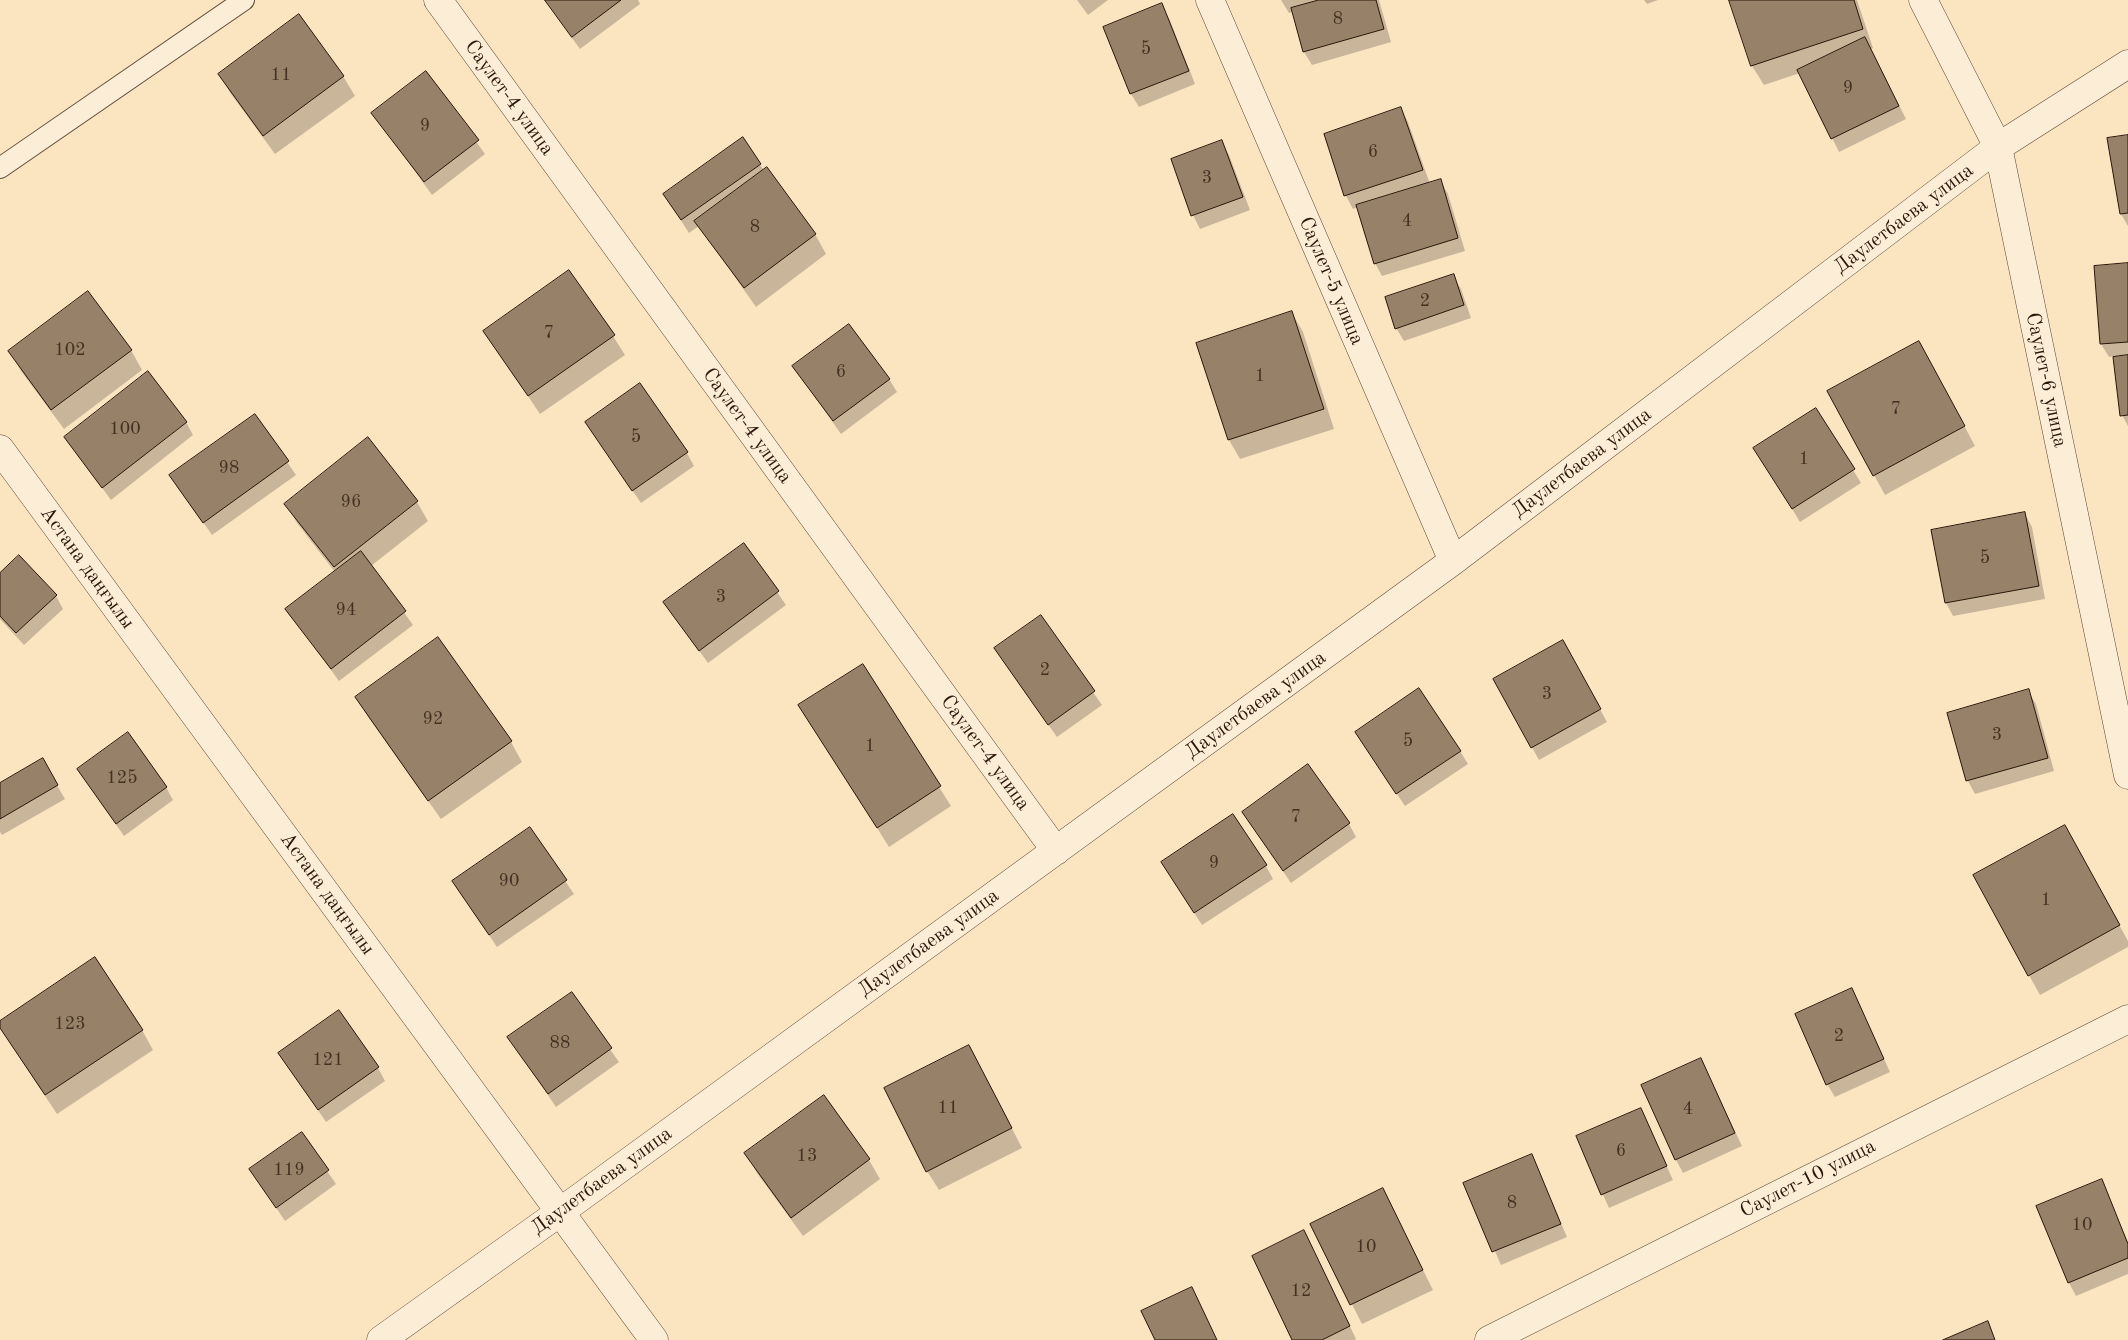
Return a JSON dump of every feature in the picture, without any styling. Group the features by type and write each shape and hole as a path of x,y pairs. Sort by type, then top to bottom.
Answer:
{"street":[{"name":"Саулет-4 улица","path":"438,0 1056,851"},
{"name":"Саулет-5 улица","path":"1210,0 1452,561"},
{"name":"Саулет-6 улица","path":"1923,0 1998,147 2128,775"},
{"name":"Даулетбаева улица","path":"381,1340 560,1212 1452,561 1998,147 2128,64"},
{"name":"Астана даңғылы","path":"0,449 654,1340"},
{"name":"Саулет-10 улица","path":"1489,1340 2128,1019"}],"lane":[{"path":"0,168 244,0"}],"building":[{"path":"545,0 621,0 572,37"},
{"path":"1319,0 1376,0 1384,29 1303,52 1291,8"},
{"path":"1729,0 1854,0 1863,29 1751,66"},
{"path":"1162,3 1189,71 1130,94 1103,27"},
{"path":"299,14 344,76 263,136 218,74"},
{"path":"1865,37 1899,106 1831,139 1797,70"},
{"path":"426,71 479,140 424,182 371,113"},
{"path":"1401,107 1423,170 1344,196 1324,134"},
{"path":"2128,135 2128,213 2120,214 2107,138"},
{"path":"743,137 761,164 681,220 663,194"},
{"path":"1222,140 1243,197 1191,216 1171,159"},
{"path":"767,167 816,234 744,288 694,221"},
{"path":"1441,179 1458,238 1374,264 1356,205"},
{"path":"2128,263 2128,342 2100,344 2094,266"},
{"path":"569,270 615,335 528,396 483,331"},
{"path":"1454,274 1464,305 1395,329 1385,297"},
{"path":"88,291 132,350 51,410 8,351"},
{"path":"1292,311 1324,409 1228,440 1196,343"},
{"path":"849,324 890,379 833,421 792,366"},
{"path":"1919,341 1965,426 1873,476 1827,391"},
{"path":"2128,355 2128,415 2120,416 2113,357"},
{"path":"148,371 187,422 102,488 64,437"},
{"path":"640,383 688,452 632,491 585,422"},
{"path":"1816,408 1855,469 1792,509 1753,448"},
{"path":"255,414 289,461 203,523 169,475"},
{"path":"368,437 418,501 334,567 284,504"},
{"path":"2025,512 2039,586 1945,603 1931,530"},
{"path":"744,543 779,591 699,651 663,602"},
{"path":"361,551 406,611 331,669 285,609"},
{"path":"19,555 57,595 16,633 0,616 0,573"},
{"path":"1041,615 1095,691 1048,725 994,648"},
{"path":"438,637 512,741 428,801 355,697"},
{"path":"1563,640 1601,709 1531,748 1493,679"},
{"path":"863,664 941,786 877,828 798,705"},
{"path":"1419,688 1461,751 1396,794 1355,732"},
{"path":"2029,689 2048,758 1966,781 1947,713"},
{"path":"128,732 167,787 116,824 77,769"},
{"path":"43,758 58,785 0,819 0,783"},
{"path":"1308,764 1350,823 1283,871 1242,812"},
{"path":"1233,814 1267,865 1194,913 1161,862"},
{"path":"2065,825 2120,925 2028,976 1973,875"},
{"path":"530,827 567,880 489,935 452,881"},
{"path":"95,957 143,1030 45,1095 0,1028 0,1021"},
{"path":"1852,988 1884,1059 1826,1085 1795,1014"},
{"path":"572,992 612,1048 548,1094 507,1037"},
{"path":"339,1010 379,1067 318,1110 278,1053"},
{"path":"969,1045 1012,1128 926,1172 884,1088"},
{"path":"1701,1058 1735,1133 1675,1160 1641,1085"},
{"path":"824,1095 870,1159 791,1218 744,1153"},
{"path":"1641,1108 1667,1166 1601,1195 1576,1136"},
{"path":"302,1132 329,1170 276,1208 249,1169"},
{"path":"1532,1154 1561,1224 1492,1252 1463,1183"},
{"path":"2102,1179 2128,1244 2128,1258 2068,1283 2036,1206"},
{"path":"1383,1188 1423,1270 1350,1305 1310,1224"},
{"path":"1304,1230 1350,1326 1322,1340 1292,1340 1252,1256"},
{"path":"1192,1287 1217,1340 1155,1340 1141,1311"},
{"path":"1988,1321 1995,1340 1943,1340"}]}
